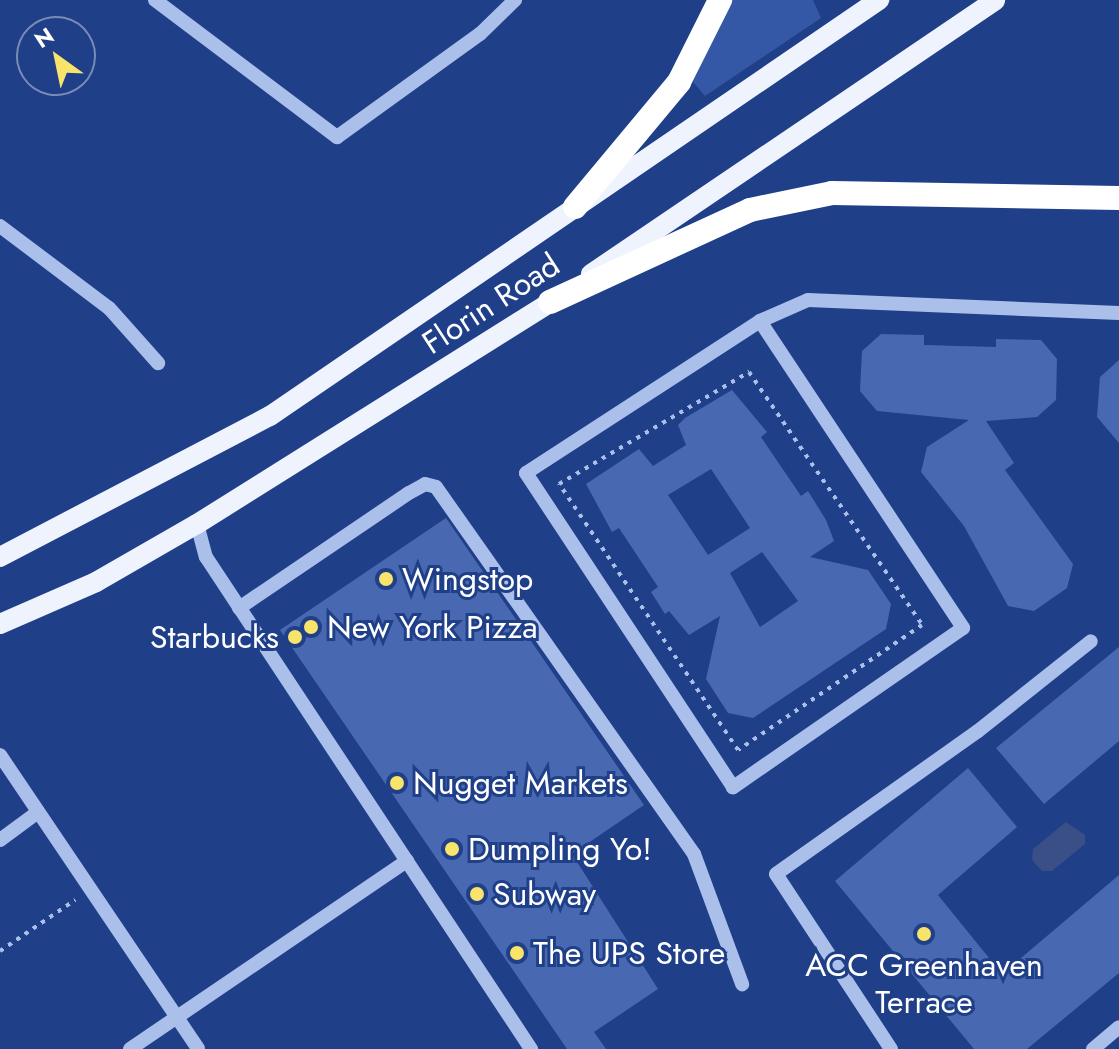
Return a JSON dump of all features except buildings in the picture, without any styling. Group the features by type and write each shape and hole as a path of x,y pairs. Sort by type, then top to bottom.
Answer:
{"highway":[{"path":"575,207 679,82 720,0"},
{"path":"550,302 750,210 832,193 1119,198"}],"main road":[{"name":"Florin Road","path":"0,557 270,416 879,0"},
{"name":"Florin Road","path":"0,624 96,582 197,524 550,302 995,0"}],"street":[{"path":"155,0 337,137 480,34 515,0"},
{"path":"0,226 109,308 158,363"},
{"path":"760,321 963,628 733,787 526,473 760,321 808,300 1119,313"},
{"path":"239,608 409,493 425,484 436,487 694,854 742,984"},
{"path":"197,524 206,557 531,1049"},
{"path":"891,1049 776,874 978,731 1091,641"},
{"path":"0,755 198,1049"},
{"path":"0,840 38,812"},
{"path":"130,1049 407,861"},
{"path":"1093,1049 1119,1027"}],"path":[{"path":"749,372 922,625 738,750 559,484 749,372"},
{"path":"0,951 75,900"}],"shaded area":[{"path":"730,0 813,0 821,18 705,96 693,82"},
{"path":"1066,822 1085,835 1085,844 1052,871 1042,871 1032,860 1033,849"}],"place":[{"name":"Wingstop","path":"386,579"},
{"name":"New York Pizza","path":"311,627"},
{"name":"Starbucks","path":"295,637"},
{"name":"Nugget Markets","path":"397,783"},
{"name":"Dumpling Yo!","path":"452,849"},
{"name":"Subway","path":"477,894"},
{"name":"ACC Greenhaven Terrace","path":"924,934"},
{"name":"The UPS Store","path":"517,953"}]}
